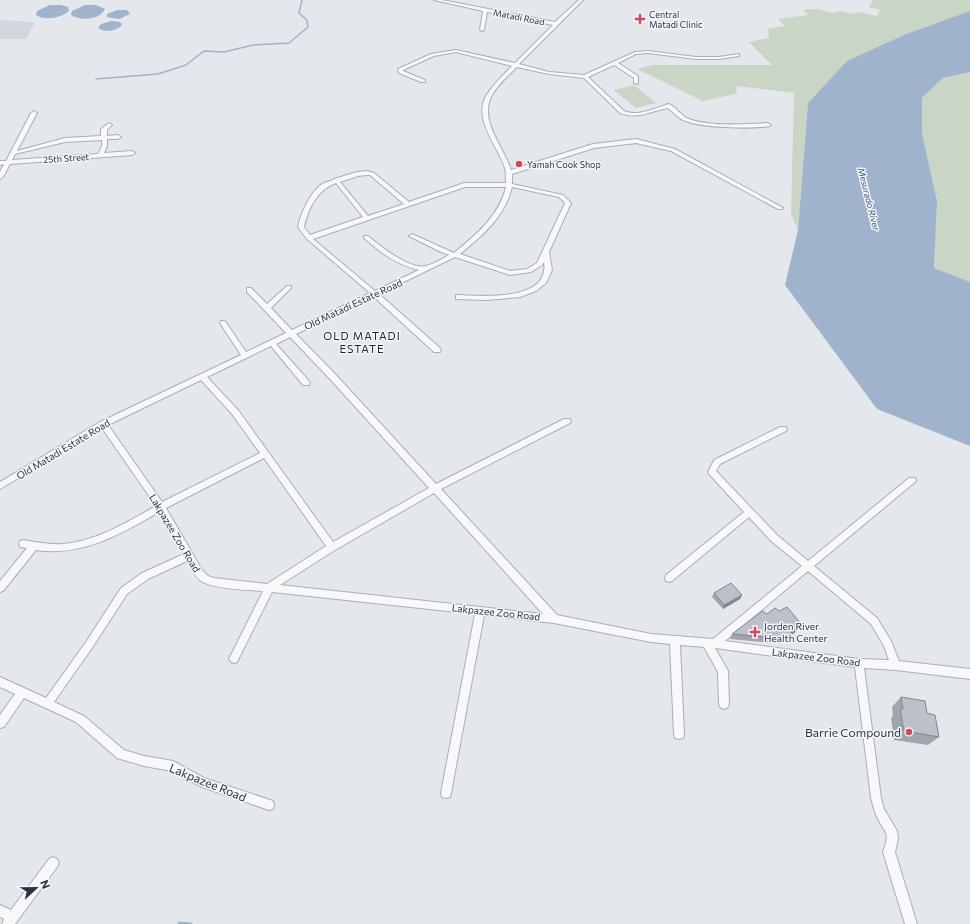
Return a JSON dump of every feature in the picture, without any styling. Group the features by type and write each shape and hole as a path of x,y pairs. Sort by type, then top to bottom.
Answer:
{"street":[{"name":"Matadi Road","path":"436,0 556,24"},
{"name":"Old Matadi Estate Road","path":"0,486 103,424 455,255 493,219 506,198 509,185 508,173 486,121 484,111 492,90 581,0"},
{"path":"482,30 485,10"},
{"path":"423,81 401,72 400,69 433,55 452,50 556,74 585,78 622,112 628,115 636,115 669,106 683,118 691,120 726,125 768,125"},
{"path":"585,78 632,54 644,52 696,58 719,58 737,54"},
{"path":"615,62 636,77 636,83"},
{"path":"0,178 34,113"},
{"path":"100,156 105,142 102,132 104,128 109,125"},
{"path":"14,153 50,142 118,137"},
{"path":"508,173 593,146 636,141 673,150 780,208"},
{"name":"25th Street","path":"0,163 132,153"},
{"path":"408,204 372,174 362,173 336,180 321,187 310,203 301,227 309,238 376,294 437,350"},
{"path":"336,180 367,218"},
{"path":"309,238 464,185 509,185 556,194 568,203 546,253 540,264 535,269 510,273 455,255 412,236"},
{"path":"366,237 392,259 410,266 427,269"},
{"path":"458,297 503,298 530,291 546,279 549,264 546,253"},
{"path":"267,308 289,287"},
{"path":"249,290 436,488 554,619"},
{"path":"223,323 245,356"},
{"path":"272,343 306,383"},
{"path":"202,377 235,412 332,547"},
{"path":"234,659 270,588 332,547 436,488 567,421"},
{"name":"Lakpazee Zoo Road","path":"103,424 161,507 199,574 205,579 214,582 554,619 651,638 711,643 859,663 896,665 970,674"},
{"path":"783,429 725,457 715,465 712,472 774,538 874,621 888,644 896,665"},
{"path":"23,544 56,548 96,541 127,527 161,507 265,454"},
{"path":"724,704 723,671 711,643 808,567 912,480"},
{"path":"669,578 749,513"},
{"path":"0,588 34,546"},
{"path":"48,704 89,645 124,590 145,576 189,556"},
{"path":"446,793 480,610"},
{"path":"675,640 679,734"},
{"path":"859,663 876,798 880,813 891,826 893,842 888,852 911,924"},
{"name":"Lakpazee Road","path":"0,682 80,719 121,754 144,761 173,766 202,782 269,805"},
{"path":"0,723 22,692"},
{"path":"0,912 10,921 53,864"}],"shaded area":[{"path":"0,20 35,22 26,39 0,39"}],"green space":[{"path":"873,0 970,0 970,11 906,34 847,61 808,103 798,230 791,214 794,93 737,86 736,94 703,101 637,69 653,65 772,65 749,42 769,38 768,29 785,26 778,19 808,15 803,10 818,9 833,13 841,11 853,14 860,12 877,16 880,10 869,7"},
{"path":"970,72 970,282 934,268 937,201 922,133 922,98 943,78"},
{"path":"634,85 656,103 636,108 614,90"}],"water":[{"path":"50,5 61,5 68,7 69,11 53,18 44,18 36,15 37,11"},
{"path":"85,5 96,5 105,9 99,15 90,18 84,19 71,15 72,11"},
{"path":"117,10 127,10 130,14 119,19 107,17 107,14"},
{"name":"Mesurado River","path":"970,11 970,72 943,78 922,98 922,133 937,201 934,268 970,282 970,446 877,409 785,285 798,230 808,103 847,61 906,34"},
{"path":"111,21 120,22 122,25 117,29 110,31 101,30 98,28 101,24"}],"building":[{"path":"731,583 742,595 724,605 714,593"},
{"name":"Jorden River Health Center","path":"787,607 802,625 786,636 775,638 732,634 762,611 767,614 775,608 779,611"},
{"path":"901,697 925,701 927,713 935,715 939,737 904,731 900,709 903,709"}],"waterway":[{"path":"96,79 158,74 186,65 204,51 224,52 253,45 289,43 308,27 307,20 299,13 302,0"},
{"path":"179,923 191,924"}],"place":[{"name":"Central Matadi Clinic","path":"640,19"},
{"name":"Yamah Cook Shop","path":"519,164"},
{"name":"Jorden River Health Center","path":"755,632"},
{"name":"Barrie Compound","path":"909,732"}],"district":[{"name":"OLD MATADI ESTATE","path":"362,341"}]}
